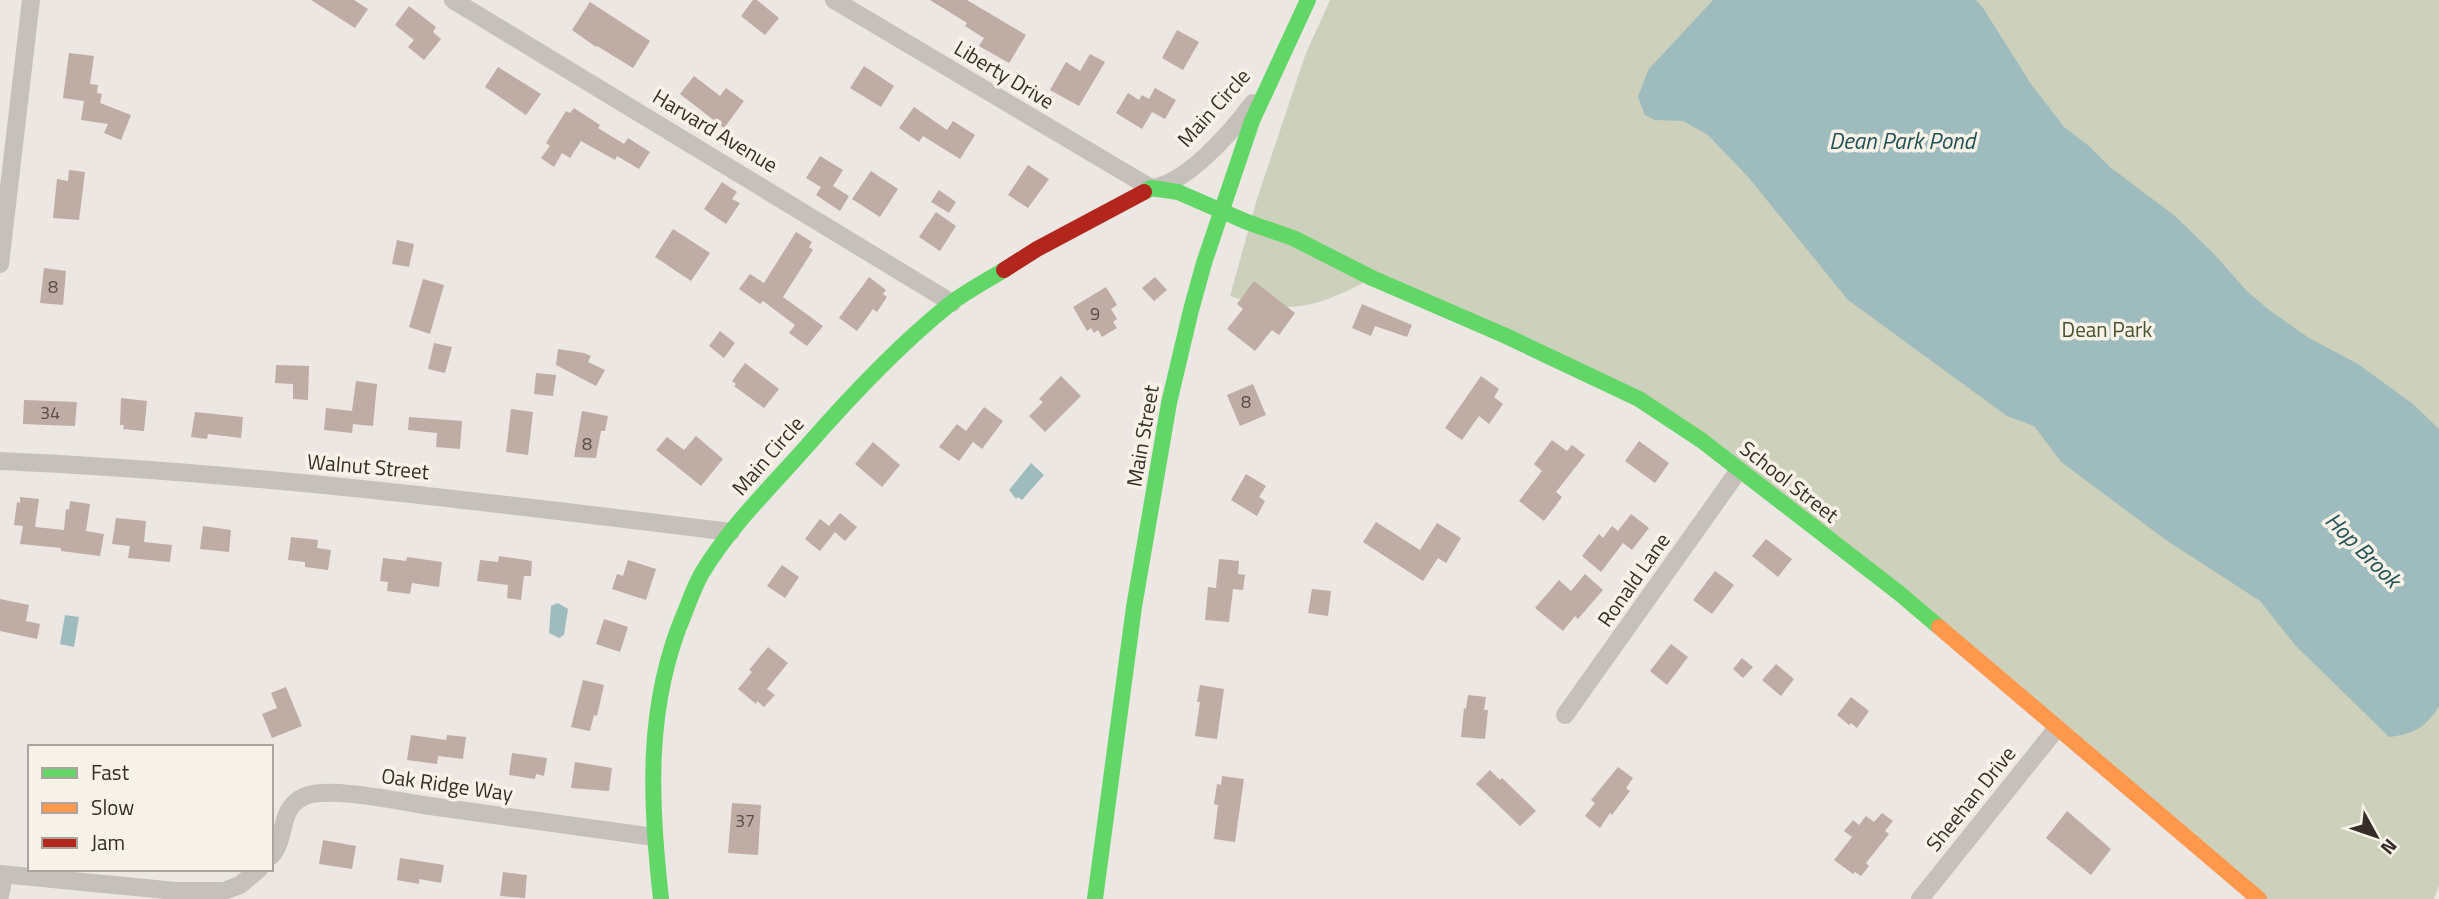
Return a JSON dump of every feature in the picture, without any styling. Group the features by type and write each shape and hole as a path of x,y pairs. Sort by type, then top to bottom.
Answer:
{"street":[{"path":"0,264 31,0"},
{"name":"Harvard Avenue","path":"453,0 953,303"},
{"name":"Liberty Drive","path":"834,0 1152,188"},
{"name":"Main Street","path":"1095,899 1134,607 1169,403 1204,263 1252,121 1308,0"},
{"name":"Main Circle","path":"661,899 654,837 652,752 663,677 674,637 701,574 731,532 837,412 920,330 953,303 1037,249 1152,188 1165,186 1207,153 1245,114 1273,76"},
{"path":"1152,188 1178,192 1223,212"},
{"name":"School Street","path":"1223,212 1293,238 1372,278 1607,382 1679,425 1899,593 2259,899"},
{"name":"Walnut Street","path":"0,461 87,465 351,488 502,503 731,532"},
{"name":"Ronald Lane","path":"1565,715 1739,470"},
{"name":"Sheehan Drive","path":"1920,899 2057,728"},
{"name":"Oak Ridge Way","path":"273,854 286,814 295,802 318,792 654,837"},
{"path":"0,896 2,874 176,891 224,891 240,886 257,871"}],"green space":[{"name":"Dean Park","path":"1330,0 2439,0 2439,886 2434,899 2266,899 1709,438 1372,278 1339,295 1303,306 1272,307 1230,296 1257,199 1306,53"}],"water":[{"name":"Dean Park Pond","path":"1713,0 1976,0 2031,84 2064,127 2110,167 2175,216 2246,290 2268,309 2309,338 2358,364 2413,404 2439,429 2439,706 2424,725 2412,732 2389,737 2295,645 2260,601 2166,540 2061,462 2034,426 2007,416 1848,300 1749,178 1708,135 1683,121 1655,120 1645,115 1638,97 1648,70"},
{"path":"1031,463 1044,475 1022,500 1018,497 1016,499 1009,490"},
{"path":"558,603 568,609 564,635 559,638 549,633 551,606"},
{"path":"65,615 79,617 74,647 60,644"}],"building":[{"path":"311,0 354,0 368,9 355,28"},
{"path":"753,0 757,0 779,18 765,35 741,16"},
{"path":"930,0 967,0 1026,35 1009,63 979,46 984,38 965,26 967,23"},
{"path":"590,2 650,41 633,68 572,30"},
{"path":"409,6 436,27 433,32 441,39 424,60 408,47 414,40 395,25"},
{"path":"1177,30 1199,42 1183,70 1162,58"},
{"path":"69,53 94,56 90,84 98,85 97,93 102,94 100,103 131,115 121,140 104,133 108,124 81,120 84,101 63,98"},
{"path":"1090,54 1105,62 1079,106 1050,90 1066,62 1080,71"},
{"path":"864,66 894,86 881,107 850,88"},
{"path":"498,67 541,94 526,115 485,87"},
{"path":"694,76 720,96 726,88 744,101 724,128 680,94"},
{"path":"1155,88 1176,100 1165,119 1152,112 1142,129 1116,113 1128,93 1139,100 1142,95 1149,99"},
{"path":"914,107 947,130 953,121 975,135 960,159 923,136 919,142 899,128"},
{"path":"574,108 600,125 598,128 624,144 628,138 650,152 639,169 617,156 615,160 581,141 570,158 562,153 554,167 541,158 550,146 546,143 566,111 570,113"},
{"path":"820,156 843,170 833,186 849,196 840,211 816,195 821,187 806,178"},
{"path":"1028,165 1049,179 1028,208 1008,195"},
{"path":"69,170 85,172 79,220 53,218 57,179 68,181"},
{"path":"871,171 898,189 880,217 852,199"},
{"path":"722,182 737,192 732,199 740,203 726,224 704,209"},
{"path":"939,190 956,202 949,213 931,202"},
{"path":"936,212 956,226 940,251 919,237"},
{"path":"673,229 710,253 691,281 655,257"},
{"path":"796,232 812,242 809,247 813,250 783,297 823,326 807,346 789,333 795,325 763,301 760,304 739,289 750,274 764,283"},
{"path":"397,240 414,244 409,267 392,264"},
{"path":"44,268 66,271 63,305 40,303"},
{"path":"869,277 886,290 883,294 887,297 877,312 873,309 857,331 839,318"},
{"path":"1155,277 1167,290 1154,301 1142,288"},
{"path":"423,279 444,285 430,334 409,327"},
{"path":"1254,281 1295,313 1279,335 1272,330 1255,351 1227,329 1243,309 1237,304"},
{"path":"1106,287 1117,305 1111,309 1117,319 1113,322 1117,328 1102,337 1098,330 1094,333 1091,328 1087,331 1073,307"},
{"path":"1362,304 1412,325 1407,337 1375,326 1371,336 1352,328"},
{"path":"720,331 735,343 724,358 709,346"},
{"path":"434,343 452,347 445,373 428,369"},
{"path":"558,349 591,356 588,362 605,370 596,386 556,365"},
{"path":"745,363 779,389 764,408 734,386 736,384 732,381"},
{"path":"276,365 309,366 308,400 293,399 293,384 275,383"},
{"path":"536,373 556,375 553,396 534,394"},
{"path":"1061,376 1081,396 1045,432 1029,416 1043,402 1039,399"},
{"path":"1481,376 1499,389 1494,397 1503,404 1489,424 1479,416 1462,440 1445,428"},
{"path":"356,381 377,384 373,426 353,424 352,433 324,430 326,408 352,411"},
{"path":"1253,384 1266,415 1240,426 1227,395"},
{"path":"121,398 147,401 144,431 123,429 124,425 120,425"},
{"path":"24,400 77,402 75,426 23,424"},
{"path":"984,407 1003,421 982,449 973,442 959,461 939,447 957,424 966,431"},
{"path":"511,409 533,412 528,455 506,452"},
{"path":"582,411 608,416 605,431 601,431 596,458 574,457"},
{"path":"195,412 243,417 241,438 208,434 207,439 191,437"},
{"path":"409,417 462,421 460,449 436,447 437,433 408,430"},
{"path":"696,436 723,459 701,486 656,450 667,437 684,450"},
{"path":"1552,440 1567,451 1572,445 1585,455 1556,492 1562,497 1544,521 1519,501 1542,471 1534,464"},
{"path":"1639,441 1669,463 1655,483 1625,461"},
{"path":"873,442 900,465 882,487 855,464"},
{"path":"1246,474 1266,486 1259,497 1265,501 1257,516 1231,500"},
{"path":"20,497 39,499 35,527 64,530 66,509 69,510 70,501 90,504 86,531 104,534 100,556 61,551 61,548 20,544 23,526 14,525"},
{"path":"840,513 857,527 845,541 835,532 820,551 805,539 820,519 829,526"},
{"path":"1631,514 1649,528 1632,550 1623,543 1601,572 1582,556 1599,534 1603,538 1612,526 1618,531"},
{"path":"116,518 146,521 144,542 172,545 170,562 128,558 130,546 112,544"},
{"path":"1376,522 1420,550 1437,523 1461,538 1446,563 1438,558 1423,581 1363,542"},
{"path":"203,526 231,530 229,552 200,549"},
{"path":"291,537 318,540 317,548 331,550 328,570 305,567 305,562 288,560"},
{"path":"1766,539 1792,559 1778,577 1752,556"},
{"path":"499,556 532,561 531,576 524,576 521,600 507,598 508,585 477,581 480,560 498,562"},
{"path":"407,557 442,562 439,587 412,583 410,594 387,591 388,582 380,581 383,558 406,561"},
{"path":"1219,559 1239,561 1238,574 1245,575 1243,590 1233,589 1229,622 1205,620 1208,587 1216,588"},
{"path":"628,560 656,569 646,600 612,589 617,574 623,576"},
{"path":"782,565 799,577 785,598 767,586"},
{"path":"1715,571 1734,585 1712,614 1693,600"},
{"path":"1585,574 1603,590 1578,619 1575,616 1563,631 1535,608 1559,580 1571,591"},
{"path":"1312,589 1331,591 1328,616 1308,613"},
{"path":"0,599 29,605 26,621 40,624 37,639 0,631"},
{"path":"604,619 628,627 620,652 596,644"},
{"path":"1671,644 1688,657 1667,685 1650,671"},
{"path":"768,647 788,663 767,689 775,695 764,707 738,689"},
{"path":"1742,658 1753,667 1743,678 1733,669"},
{"path":"1776,664 1794,679 1781,696 1762,680"},
{"path":"583,680 604,685 597,716 594,715 590,731 571,727"},
{"path":"1200,685 1224,689 1217,739 1195,736"},
{"path":"286,687 302,726 272,738 262,714 277,708 271,693"},
{"path":"1468,695 1486,697 1484,710 1488,710 1485,739 1461,737"},
{"path":"1851,697 1869,711 1857,728 1837,715"},
{"path":"411,735 446,740 447,735 466,737 463,759 438,756 437,764 407,760"},
{"path":"512,753 547,758 544,776 536,774 535,779 509,775"},
{"path":"575,762 612,768 609,791 571,788"},
{"path":"1618,767 1633,778 1626,788 1630,791 1600,828 1585,816 1595,803 1591,800"},
{"path":"1490,770 1536,811 1520,826 1476,784"},
{"path":"1222,776 1244,779 1235,842 1214,839 1218,805 1214,804 1217,784 1221,785"},
{"path":"732,803 761,805 758,855 728,853"},
{"path":"2067,811 2111,849 2091,875 2046,838"},
{"path":"1882,813 1893,821 1885,831 1889,834 1866,863 1869,866 1861,876 1855,872 1853,874 1834,860 1852,837 1844,831 1853,820 1859,825 1866,816 1874,822"},
{"path":"323,840 356,846 352,869 319,864"},
{"path":"400,858 444,865 441,883 419,879 419,884 397,880"},
{"path":"503,872 527,875 525,898 500,896"}],"traffic: fast":[{"path":"1095,899 1134,607 1169,403 1191,310 1252,121 1308,0"},
{"path":"1144,192 1151,188 1178,192 1247,222 1293,238 1372,278 1506,336 1639,399 1701,440 1939,627"},
{"path":"661,899 653,790 657,718 672,647 699,578 738,523 876,372 912,336 950,304 1004,270"}],"traffic: slow":[{"path":"1939,627 2259,899"}],"traffic: jam":[{"path":"1004,270 1037,249 1144,192"}],"water label":[{"name":"Hop Brook","path":"2363,550"}]}
